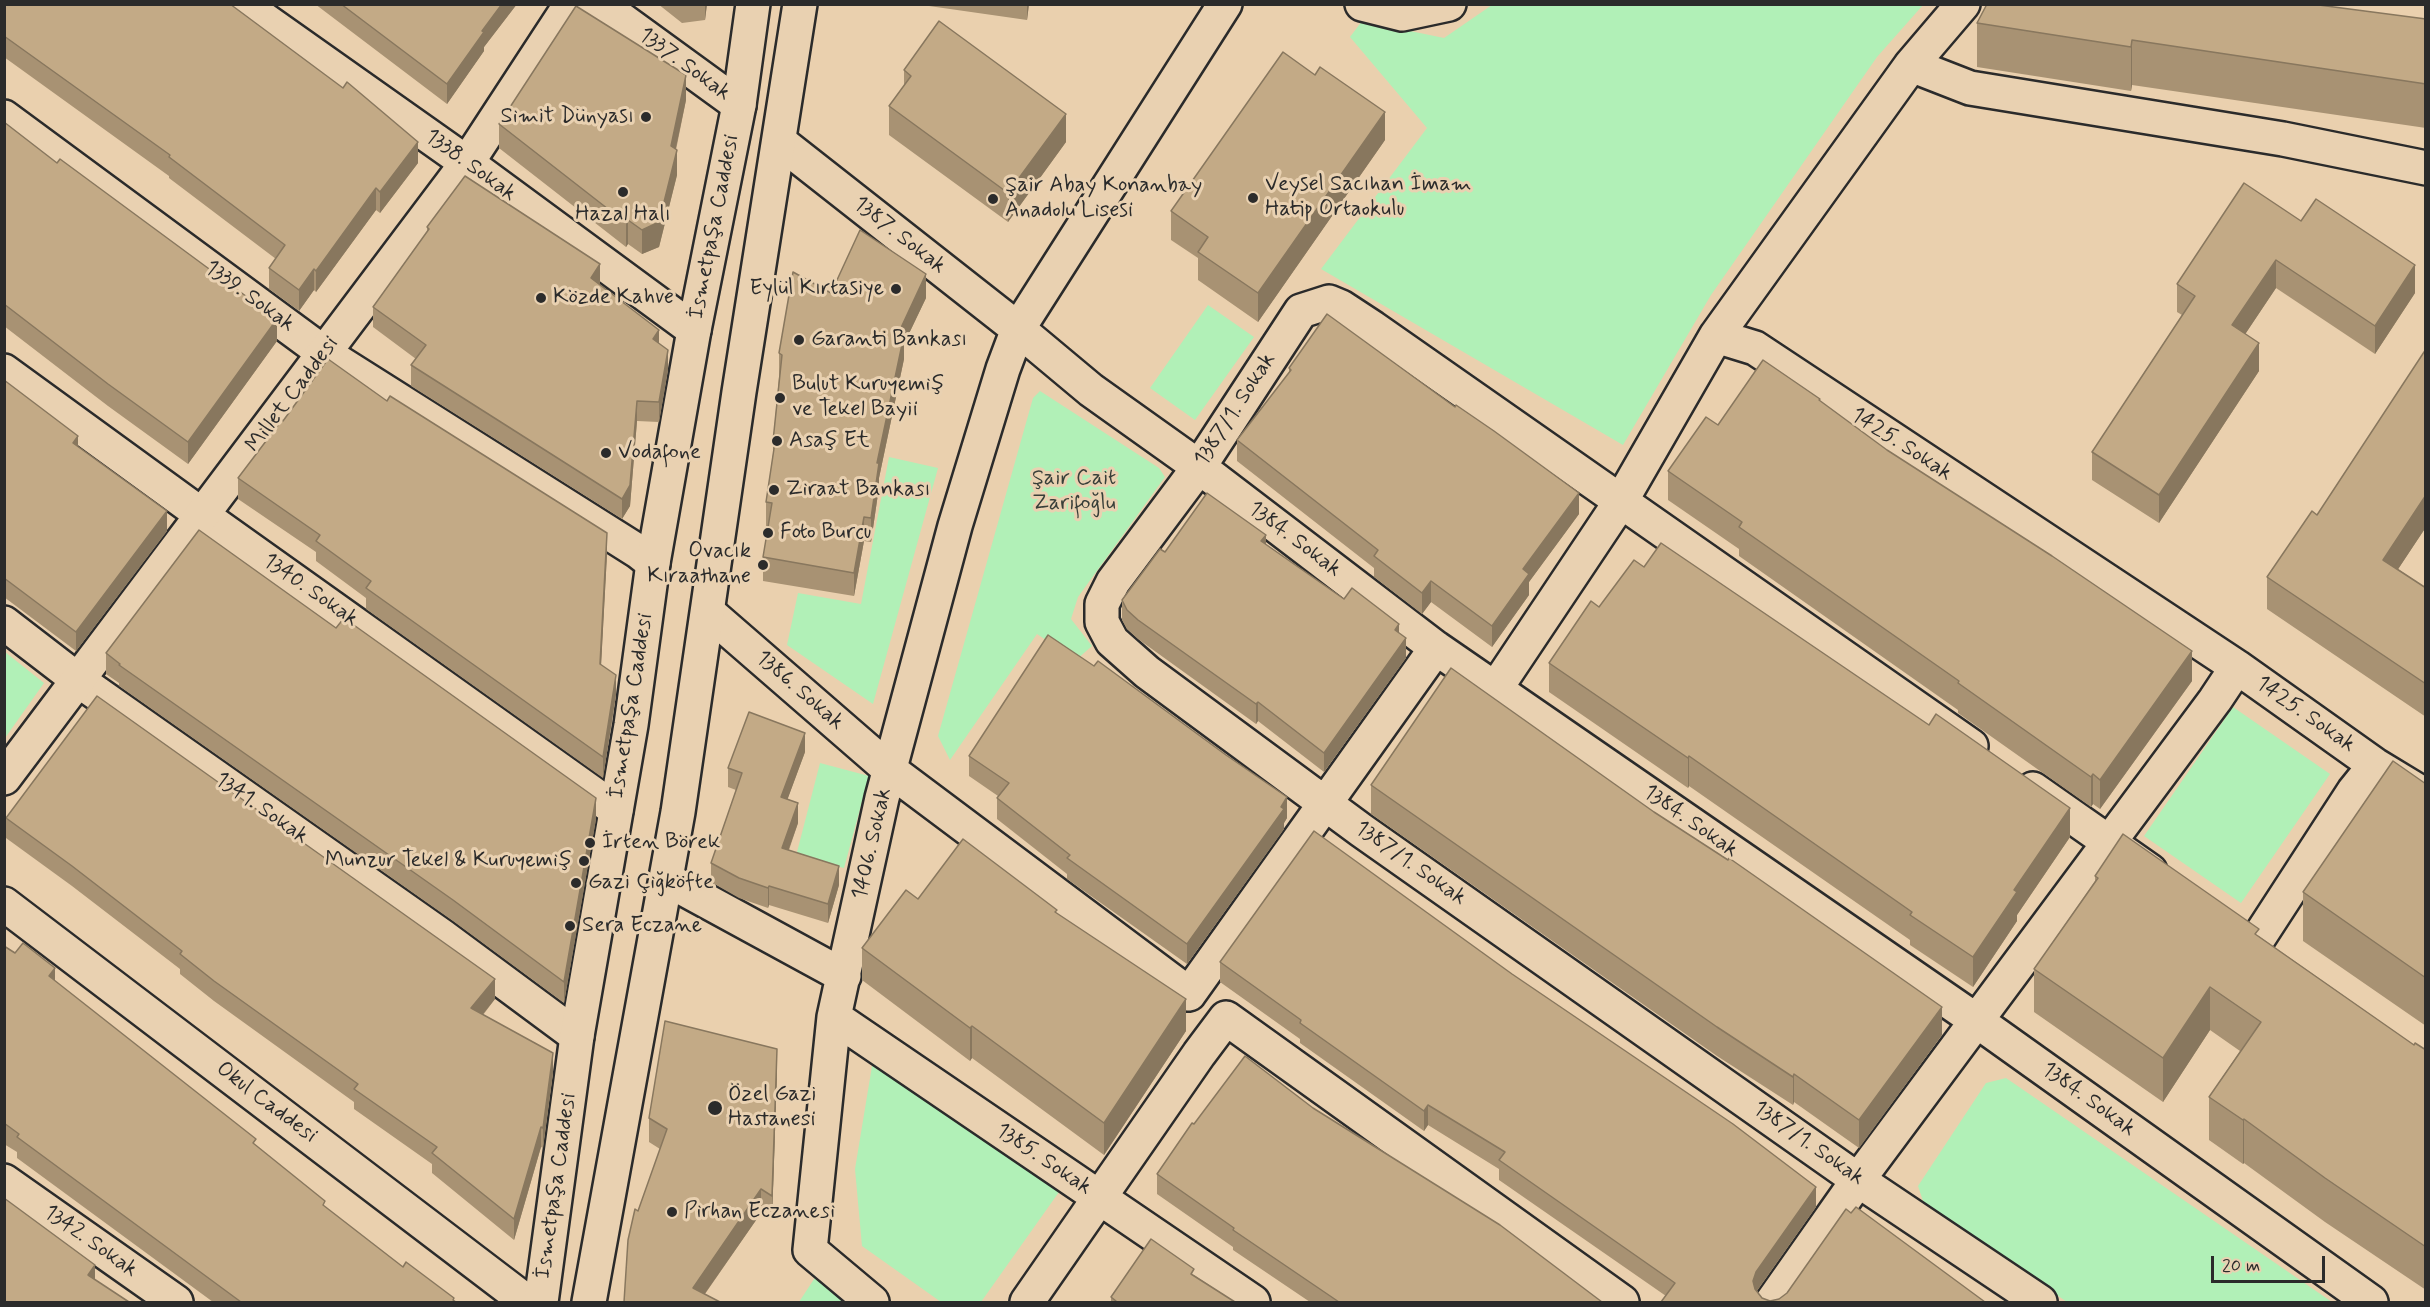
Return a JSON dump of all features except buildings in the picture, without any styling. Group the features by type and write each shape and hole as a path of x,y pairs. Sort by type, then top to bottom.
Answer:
{"street":[{"name":"1338. Sokak","path":"242,4 467,163 694,330"},
{"name":"Millet Caddesi","path":"4,778 467,163 571,4"},
{"name":"1337. Sokak","path":"600,4 739,105"},
{"name":"İsmetpaşa Caddesi","path":"541,1302 577,1036 631,725 653,563 694,330 739,105 753,4"},
{"path":"590,1302 666,879 800,4"},
{"path":"1018,329 1225,4"},
{"path":"1362,4 1402,14 1449,4"},
{"path":"1496,688 1621,501 1716,336 1911,65 1963,4"},
{"path":"1911,65 1970,88 2283,139 2426,168"},
{"name":"1339. Sokak","path":"4,117 324,353 653,563"},
{"name":"1387. Sokak","path":"780,142 1018,329"},
{"name":"1387/1. Sokak","path":"1621,501 1341,307 1329,302 1301,310 1199,467 1113,582 1102,603 1102,622 1112,641 1147,672 1361,830 1858,1179 2040,1302"},
{"name":"1406. Sokak","path":"873,1302 810,1250 834,1017 890,770 955,526 1003,369 1018,329"},
{"name":"1384. Sokak","path":"1018,329 1091,390 1199,467 1436,648 1977,1021 2371,1302"},
{"name":"1425. Sokak","path":"1716,336 1755,348 2237,667 2375,765 2426,796"},
{"name":"1340. Sokak","path":"4,371 616,810"},
{"path":"1621,501 2177,890"},
{"name":"1386. Sokak","path":"708,612 890,770 1189,994 1226,1018 1622,1302"},
{"name":"1341. Sokak","path":"4,623 78,680 433,930 577,1036"},
{"path":"1189,994 1436,648"},
{"path":"1772,1302 1858,1179 2215,700 2237,667"},
{"path":"2283,964 2245,938 2375,765"},
{"path":"666,879 844,975"},
{"name":"Okul Caddesi","path":"4,904 527,1302"},
{"name":"1385. Sokak","path":"834,1017 1253,1302"},
{"path":"1027,1302 1226,1018"},
{"name":"1342. Sokak","path":"4,1180 176,1302"}],"green space":[{"path":"1492,5 1923,5 1877,57 1711,295 1623,445 1321,269 1427,128 1350,37 1362,21 1444,38"},
{"path":"1208,305 1254,337 1195,420 1150,388"},
{"name":"Şair Cait Zarifoğlu","path":"1040,391 1159,468 1165,477 1078,597 1071,619 1092,646 1076,660 1037,634 950,760 938,736 1033,398"},
{"path":"889,457 938,468 873,704 787,645 798,593 861,604"},
{"path":"5,652 44,683 5,738"},
{"path":"2233,707 2330,774 2241,903 2144,836"},
{"path":"820,763 869,776 844,868 796,856"},
{"path":"873,1060 1059,1192 981,1302 941,1302 862,1246 855,1169"},
{"path":"2006,1078 2332,1302 2067,1302 1924,1204 1918,1186 1986,1083"},
{"path":"818,1273 848,1302 799,1302"}],"place":[{"name":"Simit Dünyası","path":"646,117"},
{"name":"Hazal Halı","path":"623,192"},
{"name":"Veysel Sacıhan İmam Hatip Ortaokulu","path":"1253,198"},
{"name":"Şair Abay Konanbay Anadolu Lisesi","path":"993,199"},
{"name":"Eylül Kırtasiye","path":"896,289"},
{"name":"Közde Kahve","path":"541,298"},
{"name":"Garanti Bankası","path":"799,340"},
{"name":"Bulut Kuruyemiş ve Tekel Bayii","path":"780,398"},
{"name":"Asaş Et","path":"777,441"},
{"name":"Vodafone","path":"606,453"},
{"name":"Ziraat Bankası","path":"774,490"},
{"name":"Foto Burcu","path":"768,533"},
{"name":"Ovacık Kıraathane","path":"763,565"},
{"name":"İrten Börek","path":"590,843"},
{"name":"Munzur Tekel & Kuruyemiş","path":"584,861"},
{"name":"Gazi Çiğköfte","path":"576,883"},
{"name":"Sera Eczane","path":"570,926"},
{"name":"Özel Gazi Hastanesi","path":"715,1108"},
{"name":"Pirhan Eczanesi","path":"672,1212"}]}
